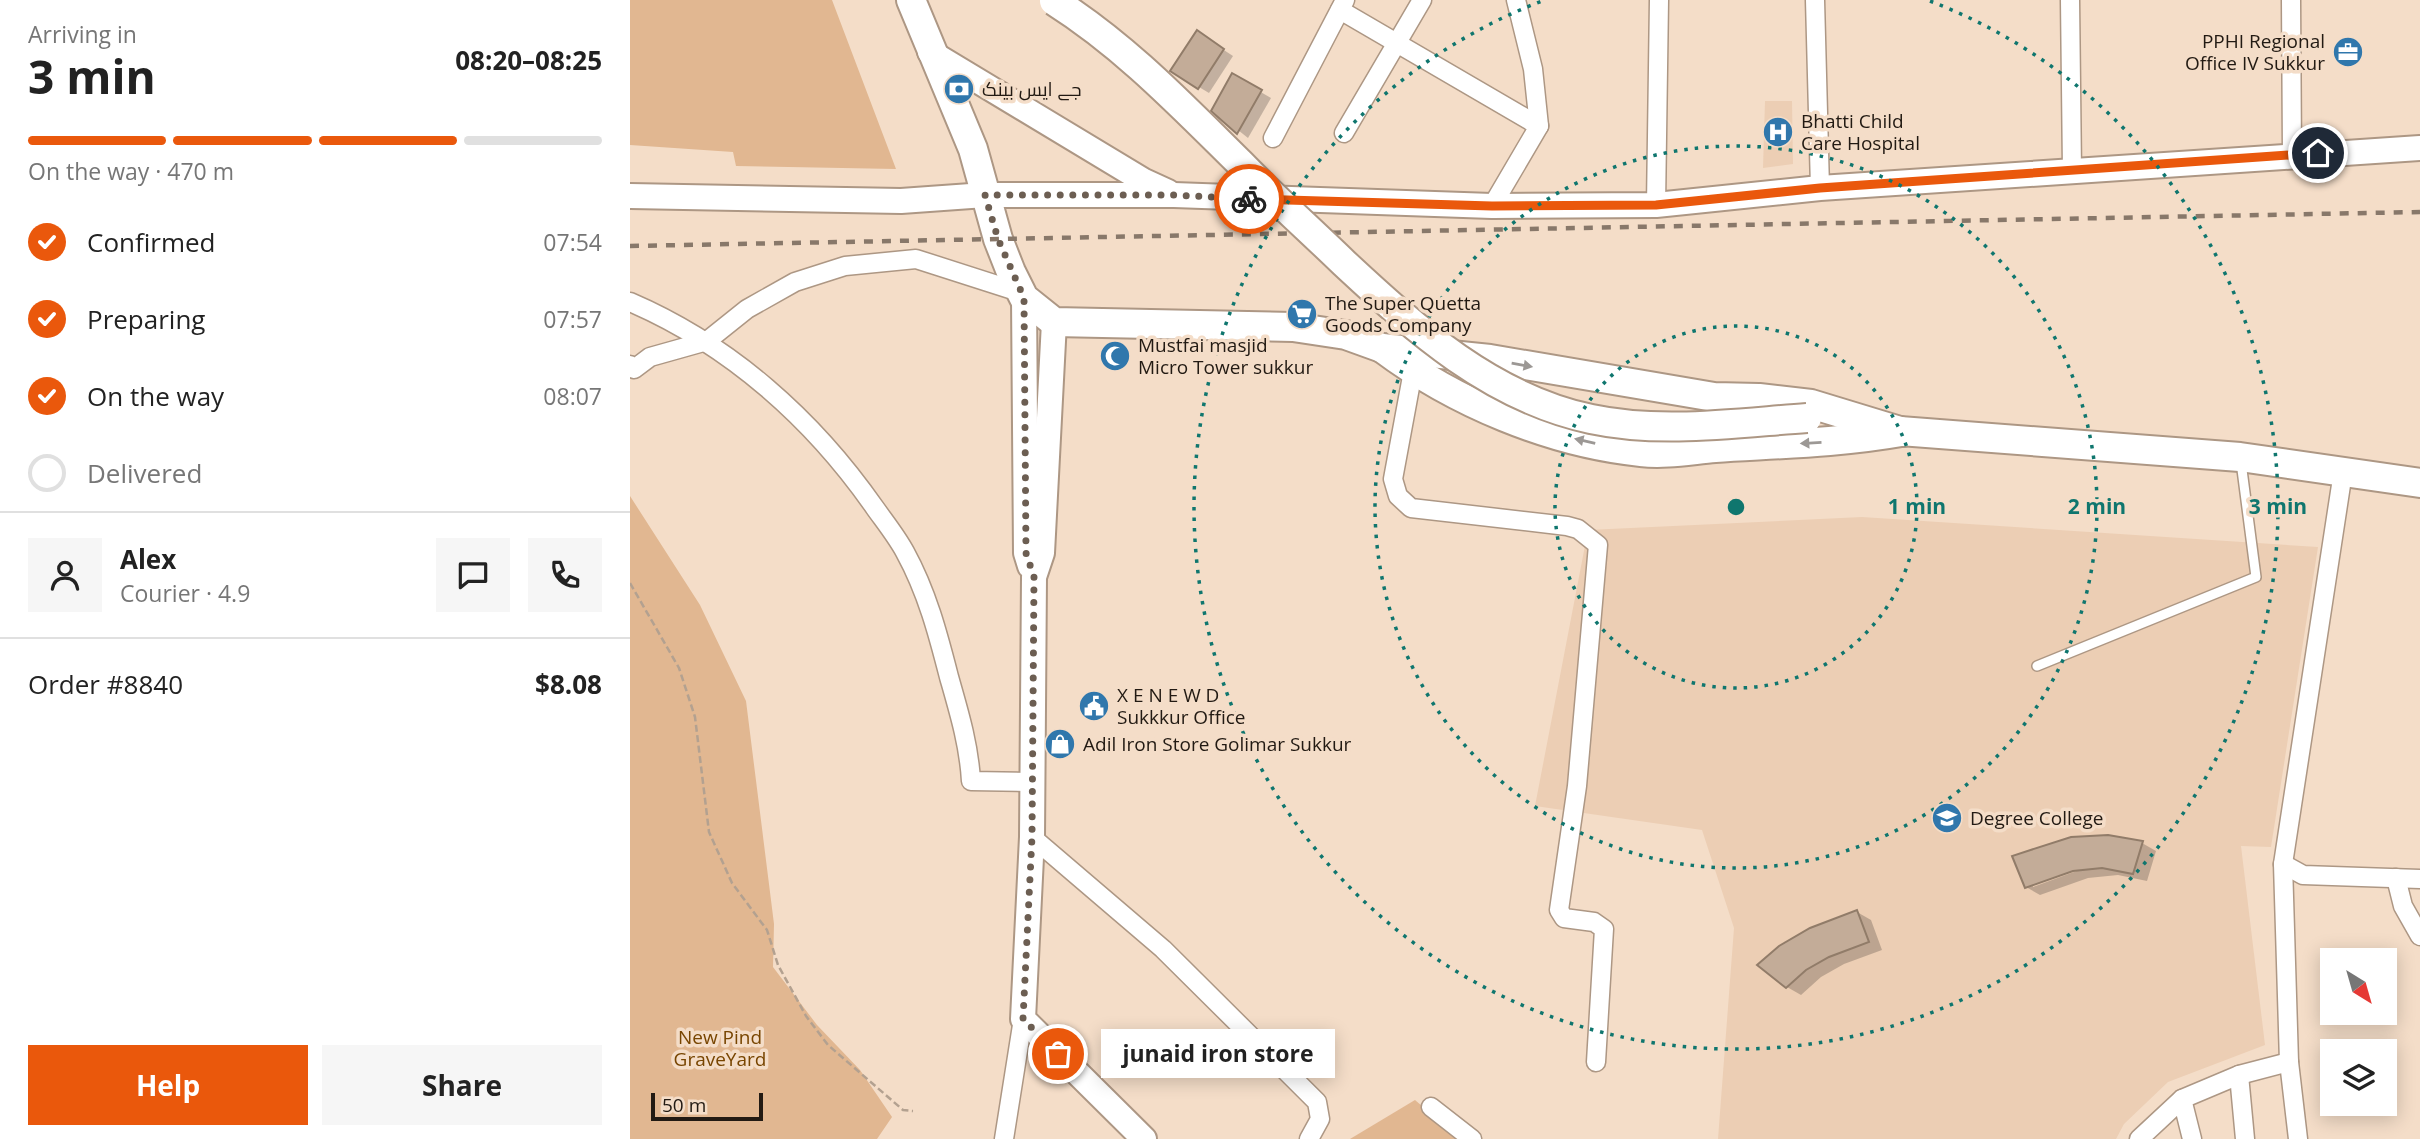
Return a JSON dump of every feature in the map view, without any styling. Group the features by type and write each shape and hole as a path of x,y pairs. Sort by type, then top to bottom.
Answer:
{"main road":[{"path":"911,0 930,52 973,149 998,239 1022,295 1026,553 1034,577"},
{"path":"1053,0 1098,29 1146,70 1396,312 1455,358 1499,385 1535,402 1591,419 1635,425 1677,427 1807,418 1903,432 2240,457 2420,483"},
{"path":"930,52 1144,181 1174,195"},
{"path":"943,80 1141,196"},
{"path":"630,196 901,201 985,195 1174,195 1492,206 1656,205 1820,188 2292,154 2420,148"},
{"path":"1022,295 1054,322 1293,327 1346,335 1382,348 1490,359 1714,397 1759,398 1811,404 1903,432"},
{"path":"1054,322 1042,554 1034,577 1030,782 1032,837 1023,1019 1144,1139"},
{"path":"1382,348 1413,371 1479,404 1546,431 1642,452 1857,440 1903,432"}],"street":[{"path":"1344,133 1422,0"},
{"path":"1492,206 1539,126 1533,69 1516,0"},
{"path":"1656,205 1658,0"},
{"path":"1815,0 1820,188"},
{"path":"2070,0 2072,171"},
{"path":"2291,0 2292,154"},
{"path":"1273,138 1343,5 1398,43 1539,126"},
{"path":"630,365 634,369 650,357 707,341 747,309 795,282 845,266 916,259 1022,295"},
{"path":"630,302 666,317 707,341 755,378 809,425 854,477 905,551 935,621 969,749 971,781 1030,782"},
{"path":"1413,371 1393,479 1404,503 1411,508 1567,526 1578,529 1598,545 1577,786 1559,910 1564,918 1594,922 1604,929 1596,1062"},
{"path":"2298,1139 2289,1062 2283,864 2343,472"},
{"path":"1032,837 1163,948 1317,1102 1320,1119 1309,1139"},
{"path":"2283,864 2303,875 2420,879"},
{"path":"2396,878 2403,906 2420,936"},
{"path":"1004,1139 1023,1019"},
{"path":"2139,1139 2182,1099 2239,1075 2289,1062"},
{"path":"2239,1075 2245,1139"},
{"path":"2182,1099 2192,1139"},
{"path":"1431,1107 1472,1139"}],"lane":[{"path":"2037,666 2256,577 2240,457"}],"path":[{"path":"630,583 679,668 695,717 709,832 732,883 767,930 778,965 806,1016 828,1045 903,1110 914,1111"}],"shaded area":[{"name":"Bhatti Child Care Hospital","path":"1765,101 1792,101 1793,164 1763,168"},
{"name":"Degree College","path":"1862,517 2318,547 2271,847 2241,846 2265,1045 2168,1082 2124,1124 2116,1139 1718,1139 1734,928 1702,830 1535,806 1588,530"}],"green space":[{"path":"630,0 832,0 896,169 736,166 733,152 630,145"},
{"name":"New Pind GraveYard","path":"630,496 700,605 746,701 774,924 773,967 817,1025 860,1070 892,1117 877,1139 630,1139"},
{"path":"1415,1100 1460,1139 1350,1139"}],"building":[{"path":"1197,30 1224,49 1198,89 1170,71"},
{"path":"1232,73 1262,90 1237,134 1211,111"},
{"path":"2108,835 2143,841 2133,874 2102,868 2073,871 2025,888 2012,856 2071,837"},
{"path":"1857,910 1869,942 1829,957 1806,970 1786,988 1757,965 1779,946 1810,928"}],"railway":[{"path":"630,246 2420,212"}],"way so far":[{"path":"1058,1054 1023,1019 1032,837 1030,782 1034,577 1026,553 1024,298 1019,292 998,239 985,195 1174,195 1249,199"}],"place":[{"name":"PPHI Regional Office IV Sukkur","path":"2348,52"},
{"name":"جے ایس بینک","path":"959,89"},
{"name":"Bhatti Child Care Hospital","path":"1778,132"},
{"name":"The Super Quetta Goods Company","path":"1302,314"},
{"name":"Mustfai masjid Micro Tower sukkur","path":"1115,356"},
{"name":"X E N E W D Sukkkur Office","path":"1094,706"},
{"name":"Adil Iron Store Golimar Sukkur","path":"1060,744"},
{"name":"Degree College","path":"1947,818"},
{"name":"junaid iron store","path":"1058,1054"}],"route":[{"path":"1249,199 1492,206 1656,205 1820,188 2318,153"}]}
